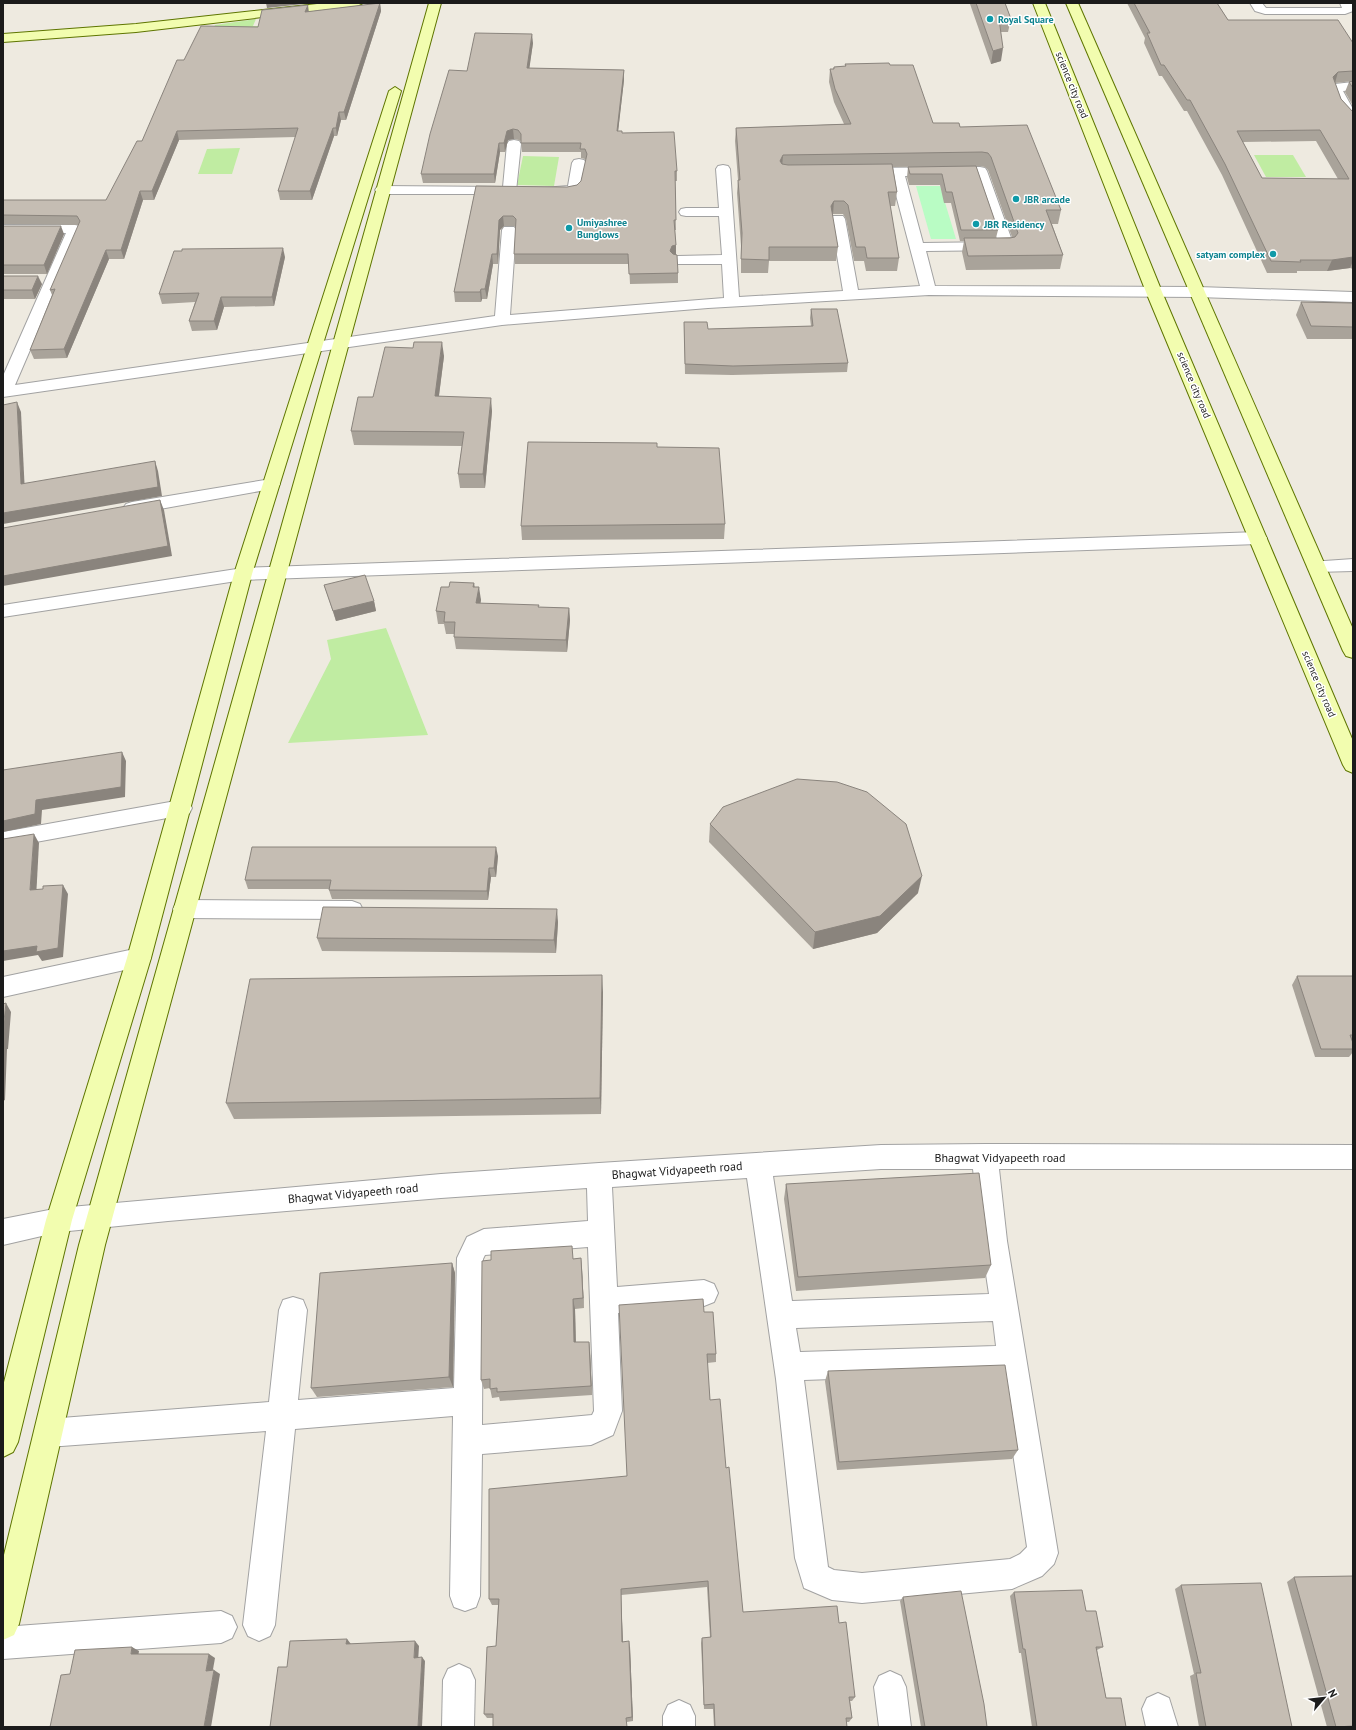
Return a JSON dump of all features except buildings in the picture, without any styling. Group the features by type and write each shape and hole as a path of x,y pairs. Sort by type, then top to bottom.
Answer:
{"street":[{"path":"3,30 118,21 281,3"},
{"path":"3,38 136,28 357,3"},
{"path":"3,1442 59,1220 138,958 181,808 243,574 313,347 423,3"},
{"path":"3,1624 100,1216 340,342 435,3"},
{"name":"science city road","path":"1039,3 1154,292 1353,766"},
{"path":"1072,3 1353,652"},
{"path":"1256,3 1259,9 1265,12 1345,11 1349,8 1346,3"},
{"path":"1353,86 1340,87 1336,89 1353,119"},
{"path":"509,191 514,144"},
{"path":"538,191 573,190 575,187 579,163"},
{"path":"723,169 732,302"},
{"path":"897,171 928,290"},
{"path":"850,172 980,171 1007,246 917,247"},
{"path":"382,190 524,191"},
{"path":"686,212 726,212"},
{"path":"838,219 851,295"},
{"path":"3,229 75,229 46,279 3,392 340,342 502,320 732,302 928,290 1198,292 1353,297"},
{"path":"502,320 509,230"},
{"path":"678,260 729,259"},
{"path":"113,512 271,484"},
{"path":"3,611 243,574 277,572 1258,538"},
{"path":"1316,566 1353,565"},
{"path":"3,840 181,808"},
{"path":"184,909 371,910"},
{"path":"3,987 138,958"},
{"path":"758,1165 788,1366 810,1558 815,1577 832,1585 862,1588 1012,1574 1031,1565 1043,1552 994,1241 985,1156"},
{"name":"Bhagwat Vidyapeeth road","path":"3,1232 59,1220 433,1186 881,1157 1353,1157"},
{"path":"468,1441 591,1431 603,1425 608,1411 599,1175"},
{"path":"464,1596 469,1401 470,1258 476,1246 484,1242 601,1233"},
{"path":"604,1300 704,1293"},
{"path":"780,1315 1004,1306"},
{"path":"259,1624 293,1310"},
{"path":"788,1366 1013,1359"},
{"path":"48,1433 469,1401"},
{"path":"3,1643 221,1627"},
{"path":"458,1727 459,1680"},
{"path":"890,1687 895,1727"}],"green space":[{"path":"256,19 253,26 270,26 212,31 215,25"},
{"path":"240,148 232,174 198,174 207,149"},
{"path":"1254,155 1293,155 1306,177 1266,177"},
{"path":"523,156 559,157 554,186 517,185"},
{"path":"916,186 940,186 956,239 931,239"},
{"path":"386,628 428,735 288,743 331,659 327,640"}],"place":[{"name":"Royal Square","path":"990,19"},
{"name":"JBR arcade","path":"1016,199"},
{"name":"JBR Residency","path":"976,224"},
{"name":"Umiyashree Bunglows","path":"569,228"},
{"name":"satyam complex","path":"1273,254"}]}
